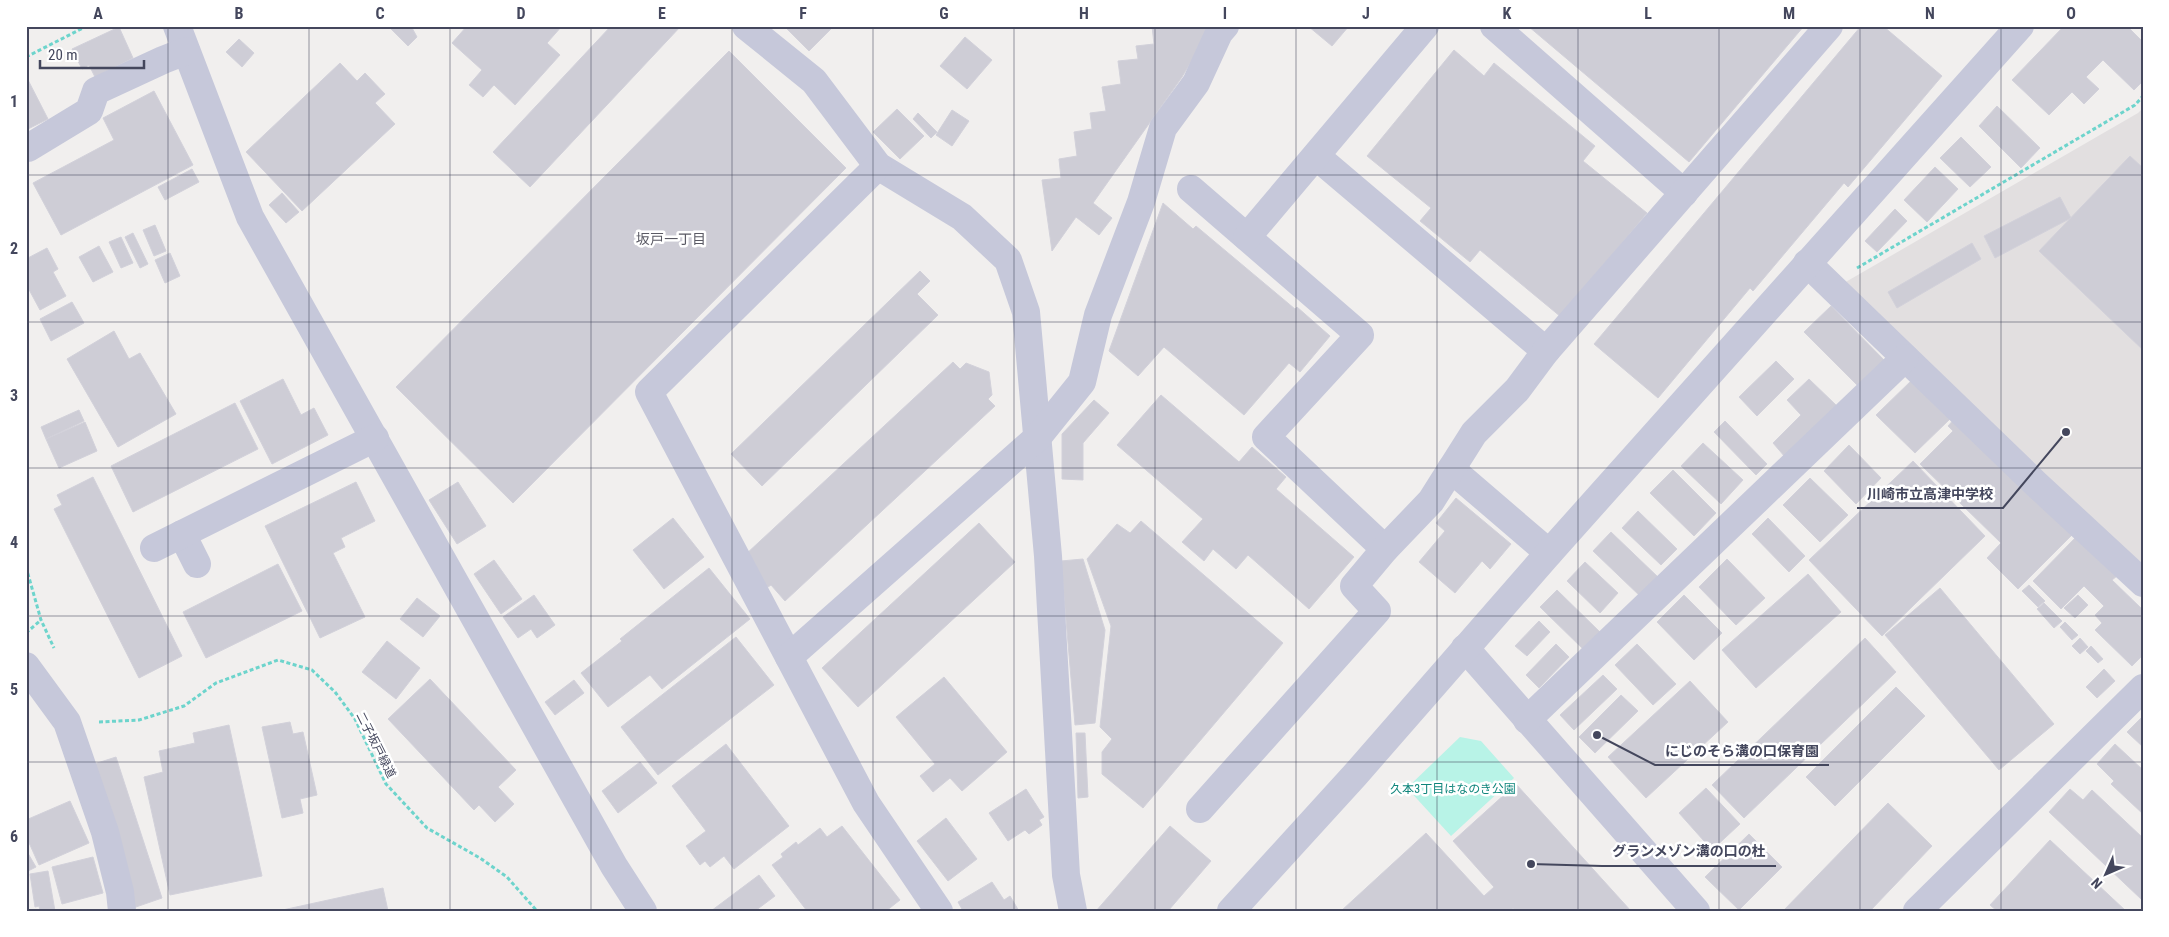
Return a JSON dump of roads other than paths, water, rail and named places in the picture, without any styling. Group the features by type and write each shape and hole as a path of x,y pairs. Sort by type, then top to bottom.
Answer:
{"street":[{"path":"177,26 250,217 609,858 643,911"},
{"path":"746,26 814,81 878,166 962,217 1008,260 1026,312 1048,556 1066,875 1073,911"},
{"path":"789,657 1038,438 1082,382 1098,314 1141,202 1163,128 1196,83 1224,26"},
{"path":"1247,237 1425,26"},
{"path":"1494,26 1684,193"},
{"path":"1200,809 1377,610 1354,586 1385,549 1431,501 1474,433 1517,390 1546,351 1829,26"},
{"path":"1231,911 1355,775 1549,553 2020,26"},
{"path":"28,148 88,111 96,91 162,60 186,51"},
{"path":"1316,156 1546,351"},
{"path":"878,166 649,392 866,803 939,911"},
{"path":"1191,189 1360,335 1266,437 1385,549"},
{"path":"1807,263 2036,484 2143,583"},
{"path":"1527,720 1905,358"},
{"path":"154,548 375,438"},
{"path":"1451,469 1549,553"},
{"path":"182,534 197,564"},
{"path":"1466,648 1696,911"},
{"path":"26,666 67,722 105,832 120,892 122,911"},
{"path":"1917,911 2143,688"}],"place":[{"name":"川崎市立高津中学校","path":"2066,432"},
{"name":"にじのそら溝の口保育園","path":"1597,735"},
{"name":"グランメゾン溝の口の杜","path":"1531,864"}],"district":[{"name":"坂戸一丁目","path":"671,239"}],"park label":[{"name":"久本3丁目はなのき公園","path":"1453,789"}]}
